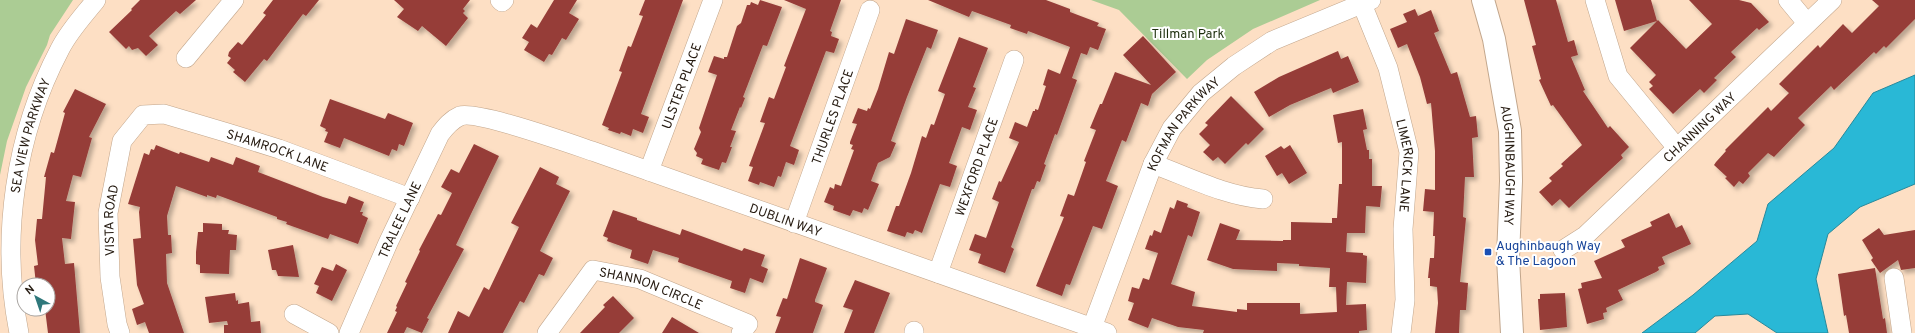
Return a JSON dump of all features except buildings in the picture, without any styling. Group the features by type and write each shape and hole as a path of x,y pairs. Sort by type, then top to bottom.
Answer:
{"main road":[{"name":"AUGHINBAUGH WAY","path":"1483,0 1494,39 1510,131 1511,181 1508,258 1512,333"}],"street":[{"name":"SEA VIEW PARKWAY","path":"20,333 15,316 10,269 9,218 18,164 31,115 61,47 96,0"},
{"path":"186,58 234,0"},
{"path":"500,0 502,2 504,0"},
{"name":"ULSTER PLACE","path":"649,171 713,0"},
{"path":"1595,0 1618,76 1677,148"},
{"path":"1788,0 1807,23"},
{"name":"CHANNING WAY","path":"1563,250 1585,236 1832,0"},
{"name":"KOFMAN PARKWAY","path":"1097,331 1153,164 1177,122 1201,93 1234,66 1272,41 1366,2"},
{"name":"LIMERICK LANE","path":"1366,2 1388,68 1409,152 1403,229 1405,300 1401,333"},
{"name":"THURLES PLACE","path":"794,223 870,10"},
{"name":"WEXFORD PLACE","path":"938,273 1014,60"},
{"name":"SHAMROCK LANE","path":"143,115 164,114 228,133 279,149 410,198"},
{"name":"VISTA ROAD","path":"120,333 117,324 110,277 108,213 122,141 143,115"},
{"name":"DUBLIN WAY","path":"461,115 474,115 526,130 649,171 1097,331"},
{"name":"TRALEE LANE","path":"349,333 440,134 448,123 461,115"},
{"path":"1153,164 1231,194 1246,198 1263,199"},
{"name":"SHANNON CIRCLE","path":"547,333 593,270 640,279 748,324 742,333"},
{"path":"1894,278 1902,333"},
{"path":"294,314 329,333"}],"green space":[{"path":"0,0 73,0 50,35 47,45 26,87 7,141 0,175"},
{"name":"Tillman Park","path":"1091,0 1320,0 1253,29 1207,60 1187,79 1119,10"}],"water":[{"path":"1915,75 1915,184 1860,207 1828,234 1816,279 1828,333 1777,333 1748,314 1715,316 1695,333 1642,333 1693,295 1757,241 1768,204 1834,148 1873,93"}],"place":[{"name":"Aughinbaugh Way & The Lagoon","path":"1488,252"}]}
